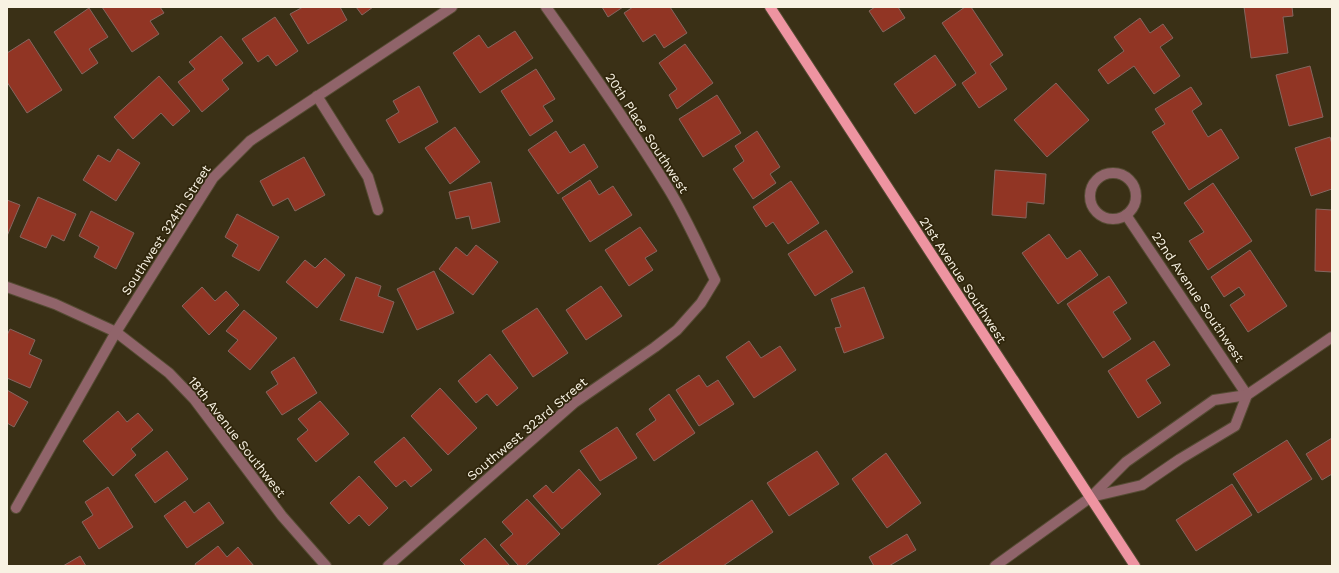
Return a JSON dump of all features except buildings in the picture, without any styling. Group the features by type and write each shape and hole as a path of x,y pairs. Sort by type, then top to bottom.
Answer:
{"main road":[{"name":"21st Avenue Southwest","path":"770,7 1135,566"}],"street":[{"name":"Southwest 324th Street","path":"16,508 116,332 213,178 250,141 452,7"},
{"name":"20th Place Southwest","path":"546,7 601,85 668,189 694,236 715,280"},
{"path":"317,96 368,178 378,210"},
{"path":"1114,173 1122,175 1134,186 1136,194 1135,202 1132,209 1126,215 1111,219 1103,217 1096,212 1092,206 1090,190 1099,177 1114,173"},
{"name":"22nd Avenue Southwest","path":"1126,215 1248,395"},
{"name":"Southwest 323rd Street","path":"388,566 574,403 655,347 676,330 701,303 715,280"},
{"name":"18th Avenue Southwest","path":"7,287 55,304 116,332 168,373 194,399 282,516 326,566"},
{"path":"995,566 1091,497 1126,462 1214,400 1248,395 1332,337"},
{"path":"1091,497 1142,485 1235,426 1248,395"}]}
